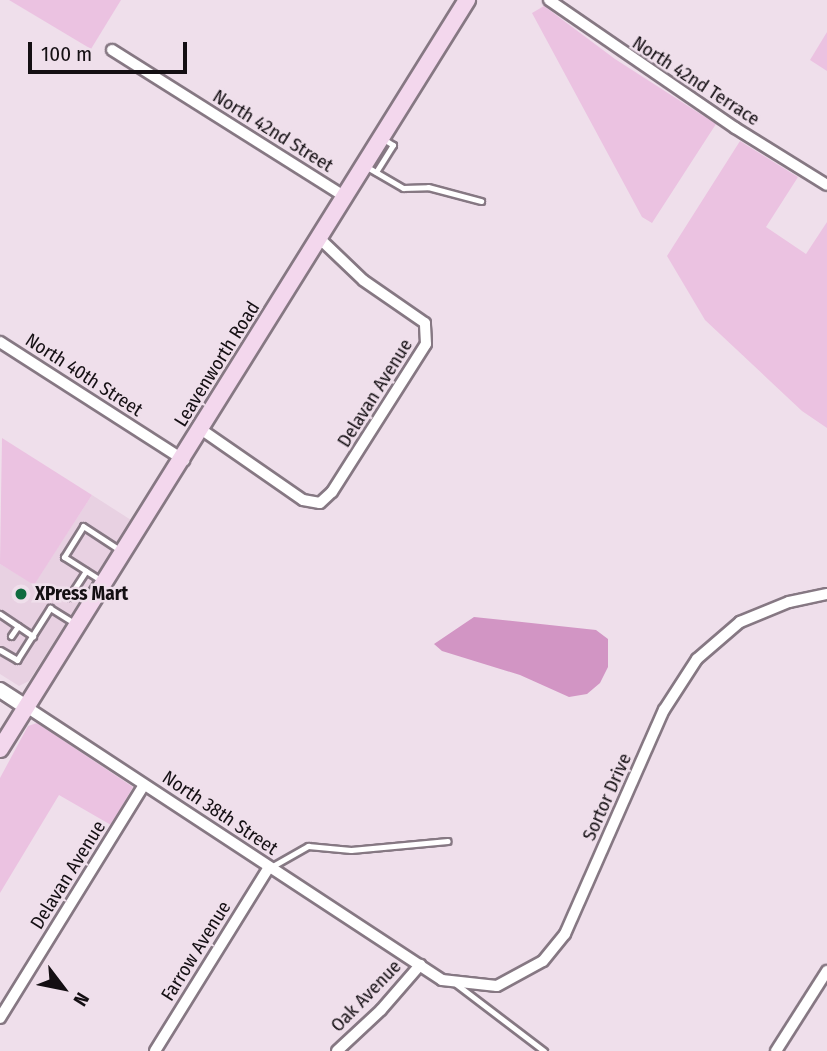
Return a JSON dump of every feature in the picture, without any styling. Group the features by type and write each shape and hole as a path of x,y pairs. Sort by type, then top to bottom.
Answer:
{"main road":[{"name":"Leavenworth Road","path":"0,749 184,460 345,197 370,169 382,138 467,0"}],"street":[{"name":"North 42nd Terrace","path":"549,0 734,128 827,185"},
{"name":"North 42nd Street","path":"112,50 345,197"},
{"name":"Delavan Avenue","path":"202,430 303,500 320,503 332,492 412,367 426,344 428,331 425,323 363,280 319,238"},
{"name":"North 40th Street","path":"0,342 184,460"},
{"name":"Sortor Drive","path":"419,965 456,984 483,988 510,981 543,961 559,944 664,710 697,659 740,622 789,602 827,594"},
{"name":"North 38th Street","path":"0,690 268,869 419,965"},
{"name":"Delavan Avenue","path":"0,1018 144,785"},
{"name":"Farrow Avenue","path":"155,1051 268,869"},
{"name":"Oak Avenue","path":"337,1051 388,1003 419,965"},
{"path":"776,1051 827,971"}],"lane":[{"path":"370,169 403,188 428,187 481,201"},
{"path":"104,583 64,557 83,526 124,553"},
{"path":"69,597 86,571"},
{"path":"2,649 17,660 50,608 77,625"},
{"path":"0,626 3,616 33,636"},
{"path":"11,636 18,626"},
{"path":"268,869 308,846 351,850 448,841"},
{"path":"456,984 544,1051"}],"shaded area":[{"path":"9,0 121,0 91,49"},
{"path":"544,6 615,59 716,124 652,223 642,217 532,13"},
{"path":"827,32 827,71 810,60"},
{"path":"740,141 798,177 766,227 806,254 827,222 827,428 802,411 705,320 667,256"},
{"path":"2,438 92,495 34,585 0,564"},
{"path":"92,495 131,520 29,681 19,686 0,674 0,564 34,584"},
{"path":"474,617 596,630 608,639 608,667 600,683 587,694 569,697 520,675 442,651 434,644"},
{"path":"37,723 133,787 111,825 59,795 0,893 0,778 28,726"}],"place":[{"name":"XPress Mart","path":"21,594"}]}
